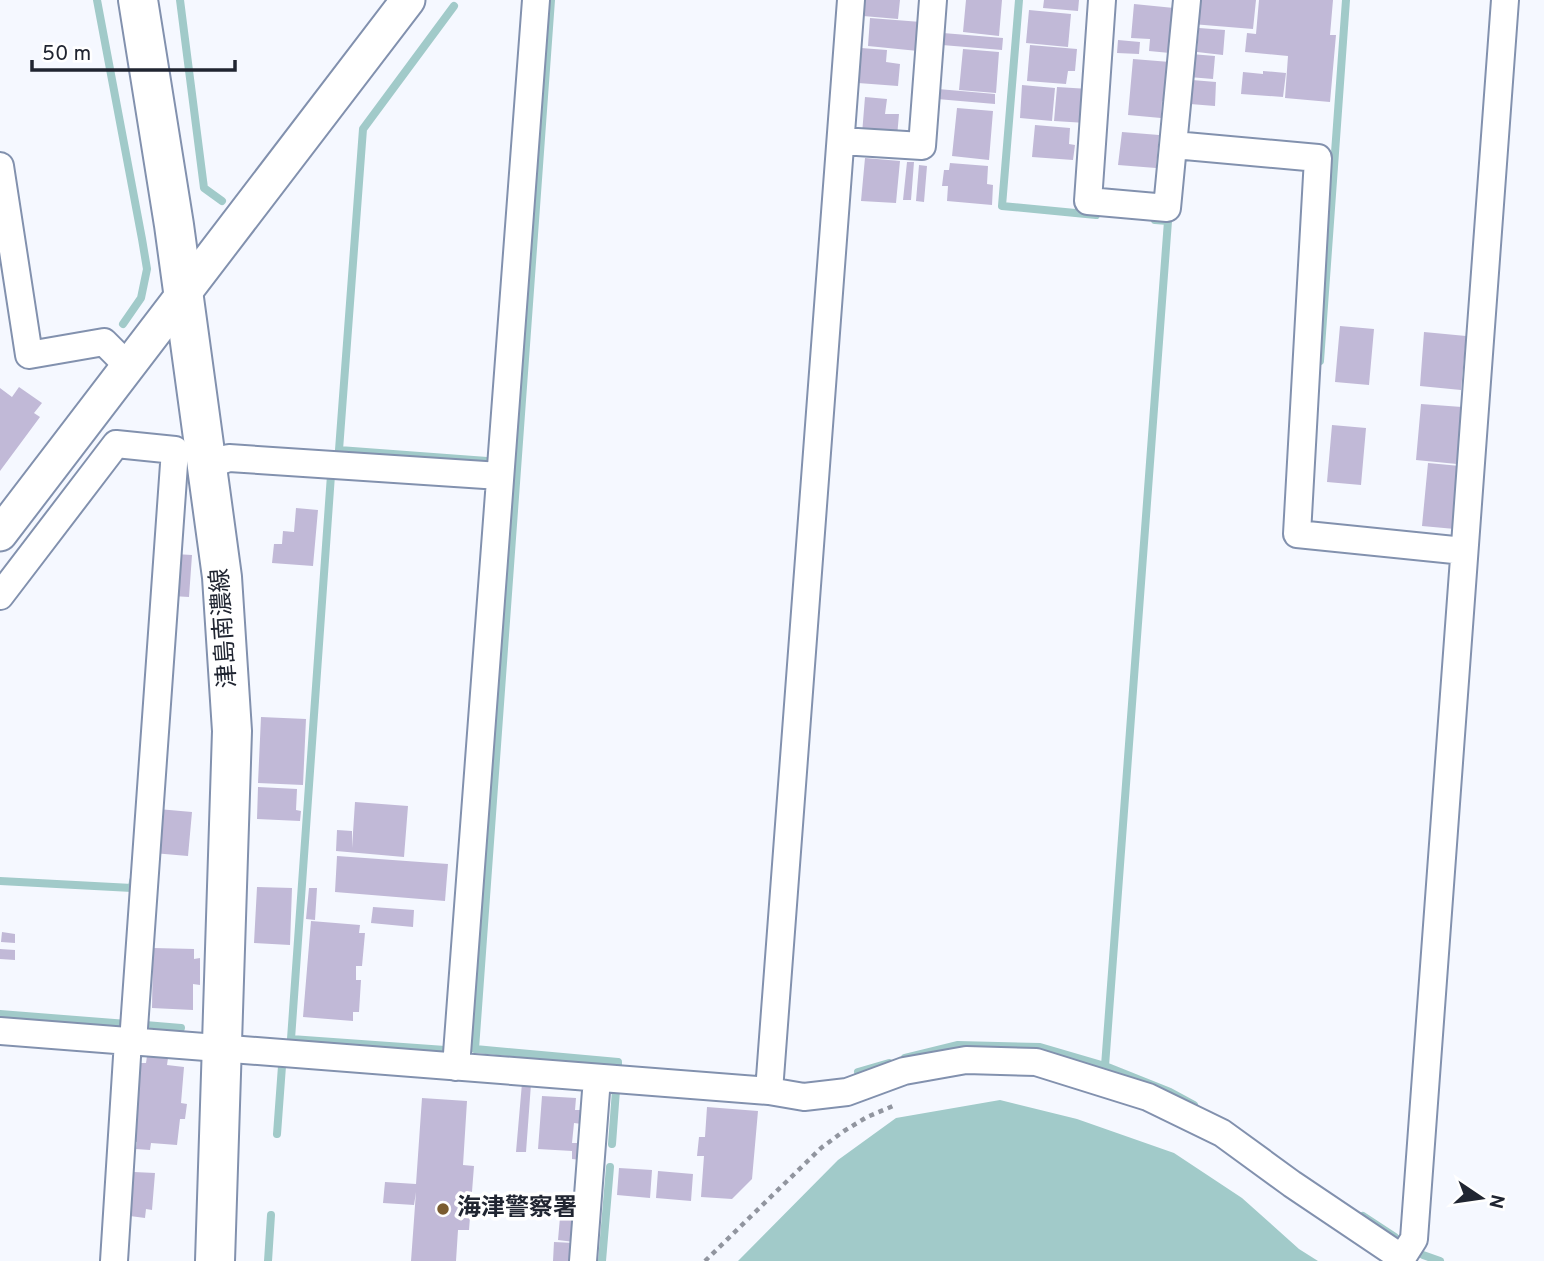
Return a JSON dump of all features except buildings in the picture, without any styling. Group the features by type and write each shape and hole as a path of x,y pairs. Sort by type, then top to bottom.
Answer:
{"main road":[{"name":"津島南濃線","path":"138,0 183,293 222,577 232,730 215,1261"}],"street":[{"path":"0,534 408,0"},
{"path":"456,1067 537,0"},
{"path":"769,1091 852,0"},
{"path":"841,141 922,146 933,0"},
{"path":"1102,0 1088,201 1167,208 1187,0"},
{"path":"0,1031 769,1091 804,1097 847,1092 904,1071 966,1060 1036,1062 1148,1097 1222,1133 1404,1260 1414,1239 1505,0"},
{"path":"1174,145 1318,158 1297,534 1464,551"},
{"path":"0,166 29,355 104,342 128,366"},
{"path":"0,596 116,444 175,450 114,1261"},
{"path":"207,466 229,458 500,476"},
{"path":"583,1261 597,1078"}],"path":[{"path":"705,1261 821,1148 867,1117 904,1102"}],"shaded area":[{"path":"1000,1100 1077,1119 1174,1153 1242,1198 1299,1249 1318,1261 738,1261 838,1160 896,1118"}],"waterway":[{"path":"97,0 147,269 141,298 123,324"},
{"path":"180,0 204,188 222,201"},
{"path":"551,0 475,1049 618,1062 618,1068"},
{"path":"1019,0 1002,206 1096,215"},
{"path":"1320,361 1346,0"},
{"path":"454,6 363,129 339,450 487,461"},
{"path":"905,1058 958,1045 1040,1047 1105,1066 1168,221 1155,220"},
{"path":"331,475 291,1039 445,1050"},
{"path":"0,881 132,888 133,881"},
{"path":"0,1014 127,1024"},
{"path":"145,1025 181,1028"},
{"path":"858,1072 889,1063"},
{"path":"277,1134 282,1066"},
{"path":"1105,1066 1170,1092 1194,1105"},
{"path":"612,1144 616,1090"},
{"path":"602,1261 610,1167"},
{"path":"268,1261 271,1215"},
{"path":"1363,1216 1395,1237"},
{"path":"1423,1255 1440,1261"}],"place":[{"name":"海津警察署","path":"443,1209"}]}
